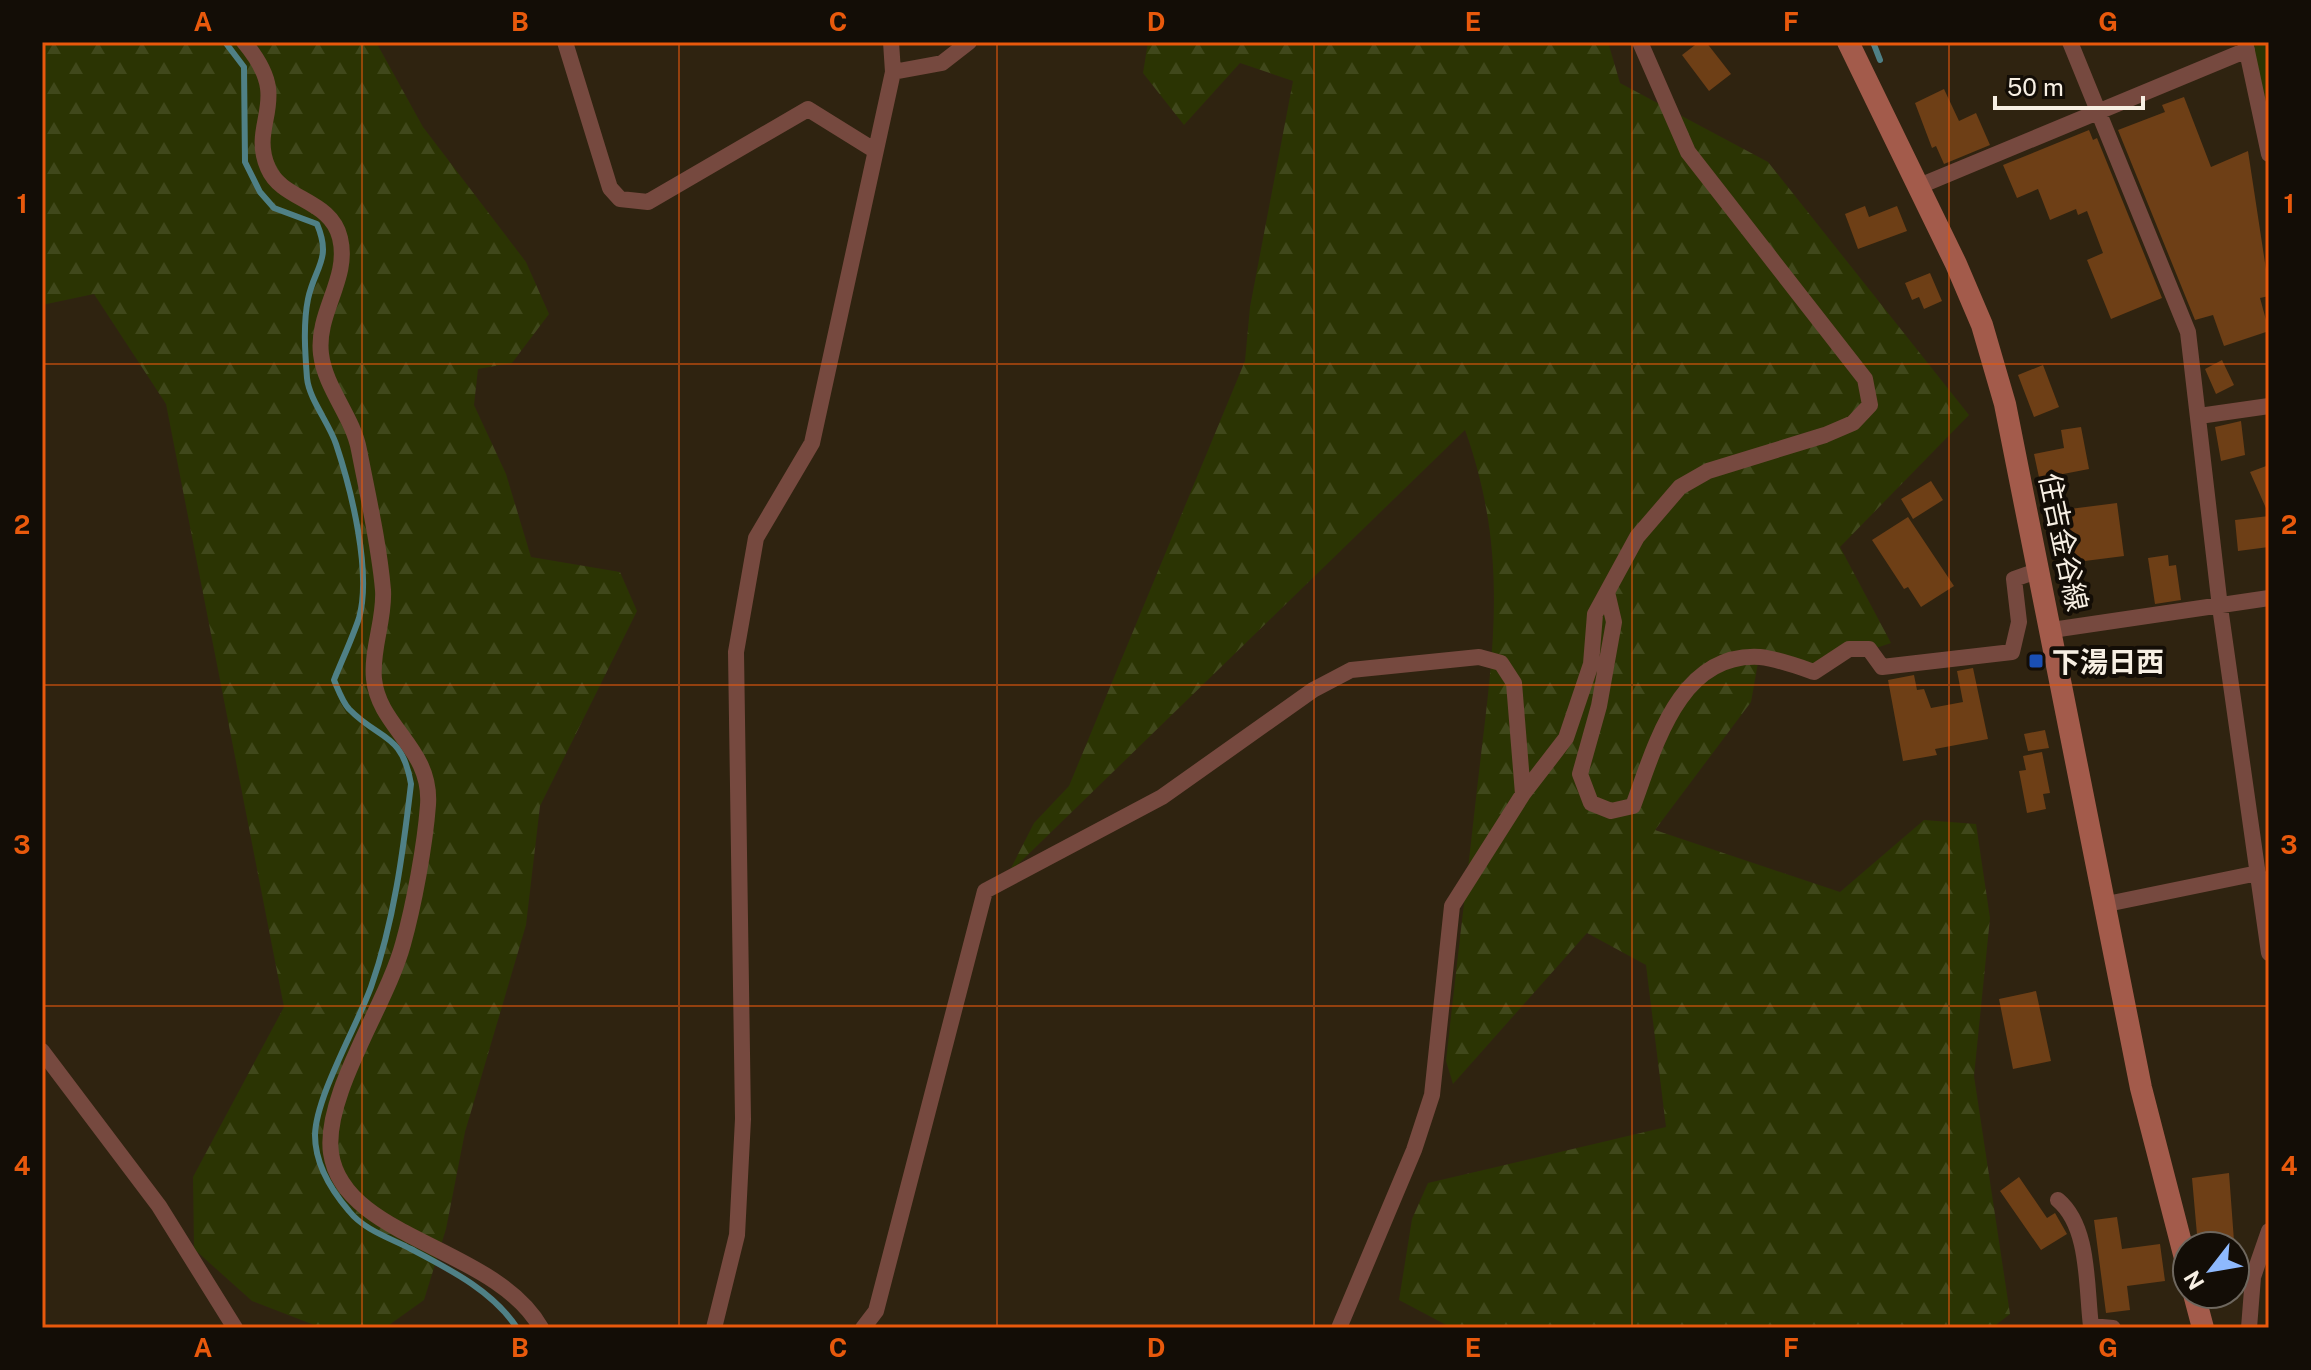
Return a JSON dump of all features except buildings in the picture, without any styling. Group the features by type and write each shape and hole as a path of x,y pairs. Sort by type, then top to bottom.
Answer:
{"main road":[{"name":"住吉金谷線","path":"1848,42 1982,325 2005,404 2107,904 2141,1088 2178,1230"}],"street":[{"path":"244,42 256,57 269,88 260,138 268,170 284,188 328,214 340,237 341,271 323,313 321,354 339,406 358,444 381,578 383,593 373,675 379,704 407,737 428,777 428,805 403,945 332,1119 331,1156 353,1199 382,1222 495,1278 541,1328"},
{"path":"565,42 610,188 620,199 648,202 808,109 874,150"},
{"path":"714,1328 737,1235 743,1119 736,652 756,538 812,443 893,72 891,42"},
{"path":"893,72 942,63 969,42"},
{"path":"1339,1328 1414,1150 1432,1095 1452,906 1523,794 1566,738 1591,664 1595,614 1637,537 1680,487 1708,471 1825,435 1853,423 1870,405 1865,379 1688,152 1640,42"},
{"path":"2070,42 2188,332 2220,607 2269,953"},
{"path":"1917,187 2099,113 2246,46 2269,154"},
{"path":"2199,416 2269,406"},
{"path":"1607,592 1614,622 1599,706 1580,774 1591,803 1611,811 1633,806 1660,735 1680,698 1699,677 1722,664 1759,657 1814,672 1849,649 1869,649 1882,667 2012,652 2019,622 2014,579 2040,570"},
{"path":"2052,630 2269,598"},
{"path":"863,1328 876,1311 985,891 1162,797 1313,690 1351,670 1479,657 1501,663 1514,683 1523,794"},
{"path":"2107,904 2258,873"},
{"path":"42,1051 159,1206 235,1328"},
{"path":"2058,1200 2067,1208 2078,1229 2091,1326 2113,1328"},
{"path":"2249,1328 2253,1277 2269,1231"}],"green space":[{"path":"42,42 376,42 423,127 526,262 549,314 512,363 478,369 474,405 506,474 531,557 620,572 637,611 540,806 526,925 465,1132 446,1229 424,1300 389,1325 322,1328 252,1301 194,1249 193,1177 284,1007 166,404 94,294 42,305"},
{"path":"1148,42 1608,42 1620,83 1768,162 1969,415 1840,547 1891,643 1825,665 1759,657 1751,702 1655,830 1840,892 1924,820 1976,824 1990,918 1974,1076 2010,1314 1992,1328 1452,1328 1399,1300 1412,1219 1428,1183 1666,1127 1646,965 1587,933 1453,1084 1446,1061 1488,696 1494,608 1488,522 1465,430 1008,874 1034,823 1069,786 1245,361 1250,307 1293,81 1240,63 1184,125 1143,73"},
{"path":"2252,42 2269,42 2269,120"}],"waterway":[{"path":"225,42 244,67 245,162 260,192 274,208 317,224 323,246 305,318 307,378 342,463 358,531 363,578 359,618 334,680 349,709 396,746 407,767 411,784 401,861 386,937 365,1003 322,1101 315,1135 318,1156 330,1185 355,1218 469,1282 496,1303 517,1328"},
{"path":"1873,42 1880,60"}],"place":[{"name":"下湯日西","path":"2036,661"}]}
